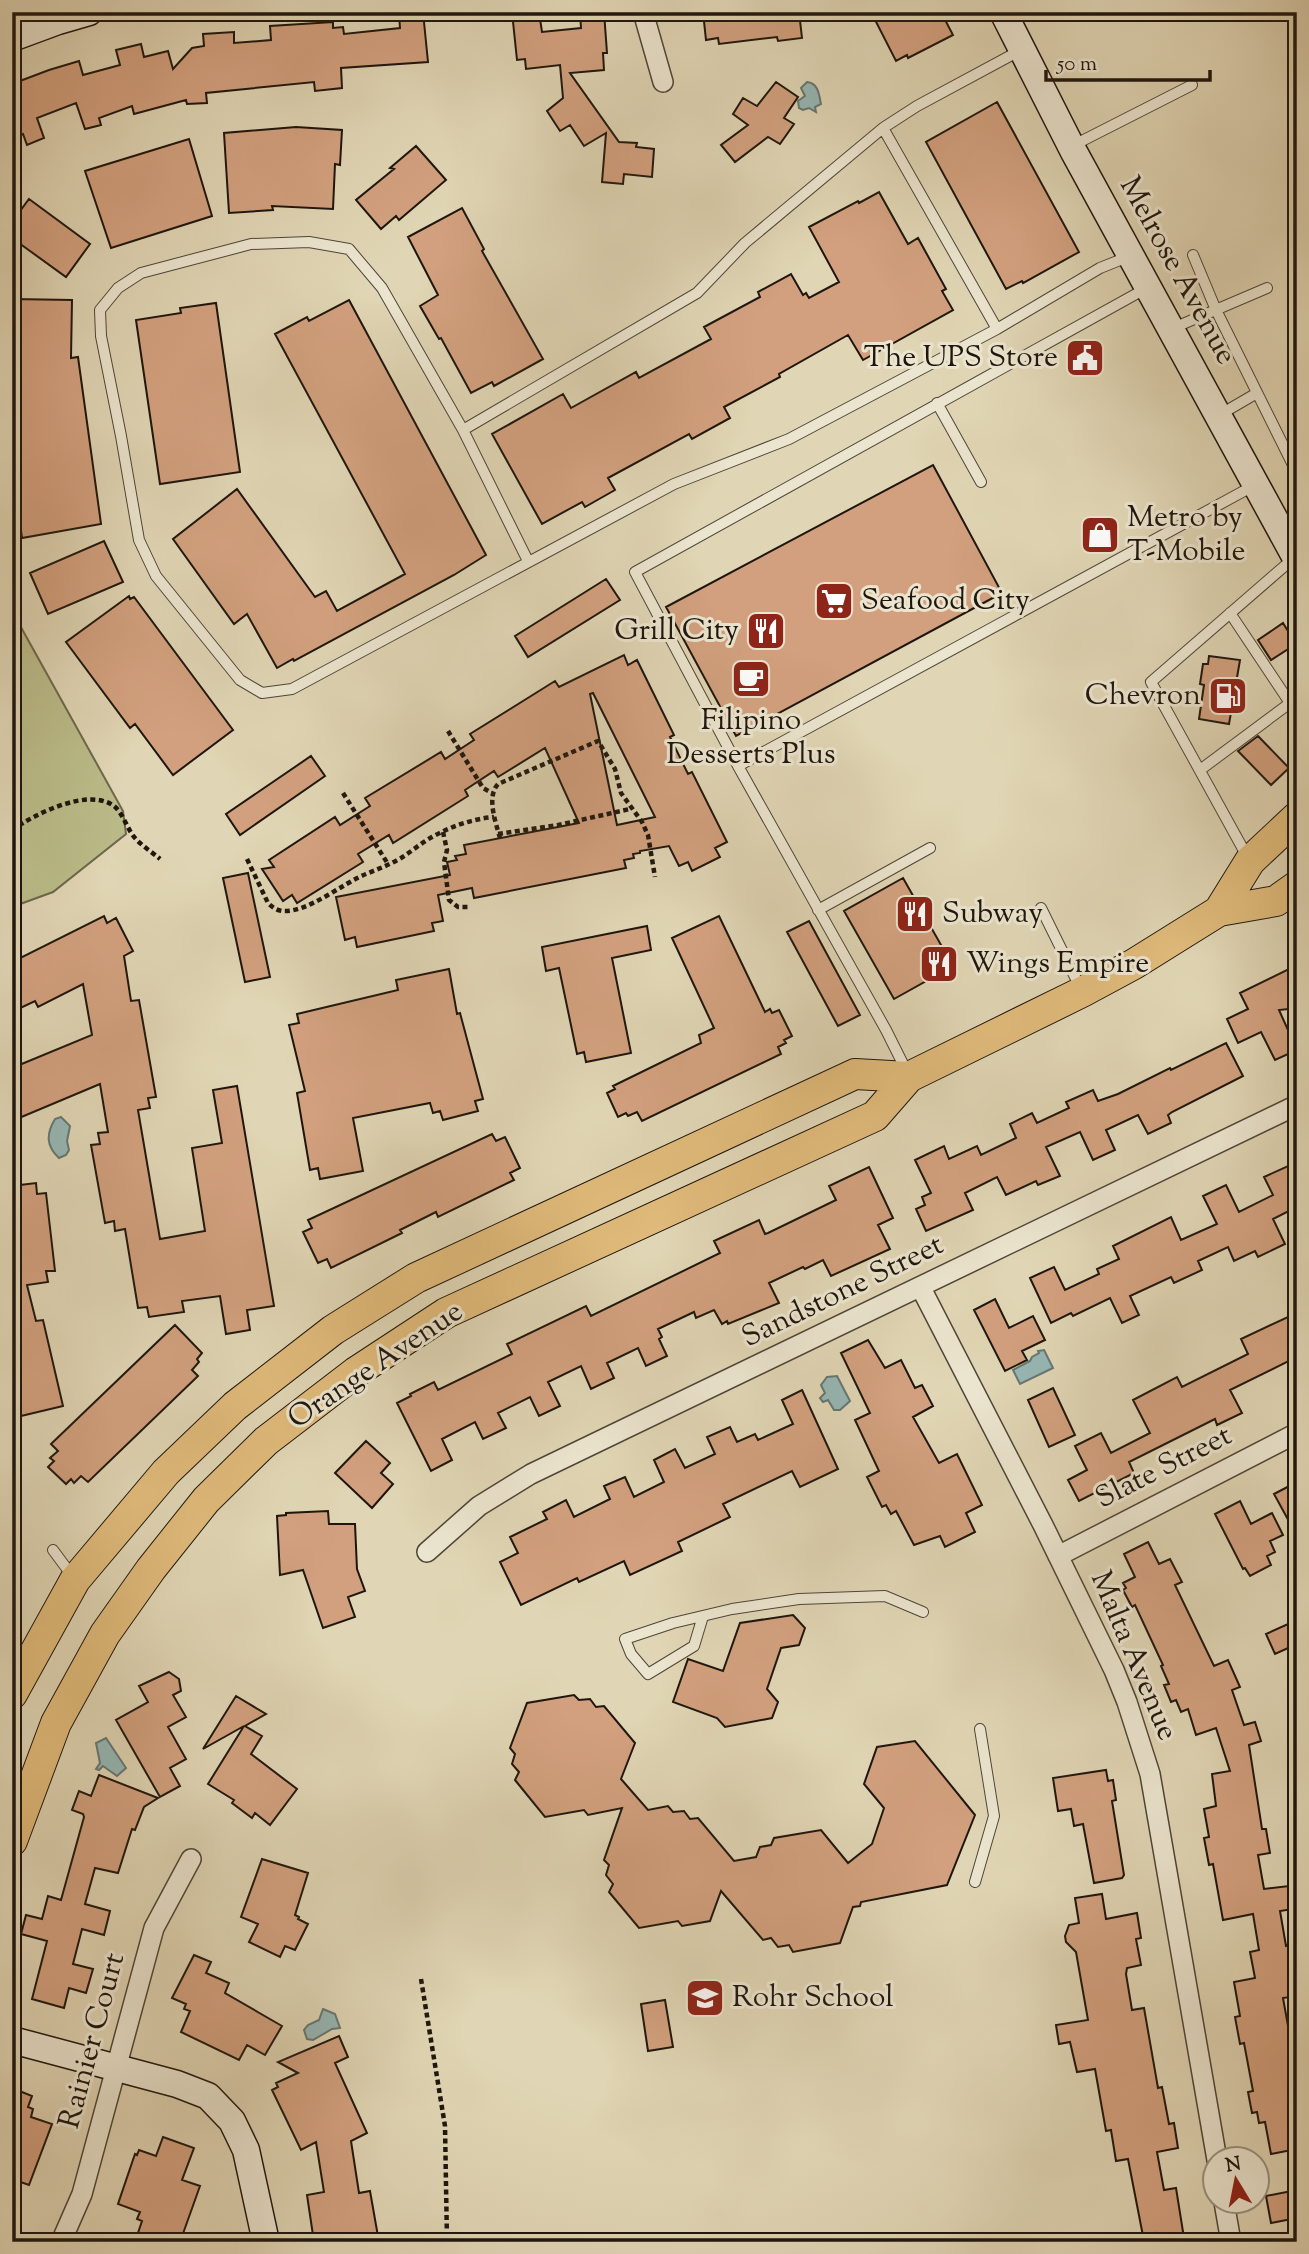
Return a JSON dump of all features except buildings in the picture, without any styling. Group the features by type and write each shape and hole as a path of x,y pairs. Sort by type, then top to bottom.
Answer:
{"main road":[{"name":"Orange Avenue","path":"1219,911 1250,862 1297,817"},
{"name":"Orange Avenue","path":"12,1841 56,1723 105,1634 150,1569 206,1500 266,1441 356,1372 446,1313 875,1116 909,1077 1082,992 1134,964 1219,911 1276,901 1297,886"},
{"name":"Orange Avenue","path":"12,1693 75,1580 166,1472 235,1406 333,1330 415,1278 855,1074 909,1077"},
{"path":"612,1186 633,1227"}],"street":[{"path":"12,38 89,12"},
{"path":"643,12 663,82"},
{"name":"Melrose Avenue","path":"1003,12 1071,146 1256,485 1294,547"},
{"name":"Sandstone Street","path":"427,1552 479,1506 531,1474 1297,1105"},
{"name":"Malta Avenue","path":"921,1288 1058,1556 1127,1702 1150,1774 1215,2146"},
{"name":"Slate Street","path":"1058,1556 1297,1433"},
{"name":"Rainier Court","path":"61,2242 82,2194 154,1928 191,1859"},
{"path":"12,2040 177,2084 208,2096 232,2121 246,2150 266,2242"},
{"path":"1226,2216 1231,2242"}],"lane":[{"path":"463,430 697,293 746,243 883,128 917,106 1022,50"},
{"path":"1071,146 1192,85"},
{"path":"883,128 997,329"},
{"path":"528,561 463,430 382,288 349,249 309,242 251,244 141,273 118,288 100,310 101,336 139,540 156,576 172,596 240,680 262,693 292,689 674,484 789,439 997,329 1100,268 1131,256"},
{"path":"1193,255 1216,310 1297,473"},
{"path":"909,1077 886,1030 738,766 635,572 1148,287"},
{"path":"1171,329 1267,288"},
{"path":"1218,416 1257,393"},
{"path":"936,403 981,482"},
{"path":"738,766 1256,485"},
{"path":"1250,862 1151,682 1230,613 1294,547"},
{"path":"1200,770 1295,704 1230,613"},
{"path":"818,910 930,848"},
{"path":"1041,908 1082,992"},
{"path":"53,1550 75,1580"},
{"path":"703,1616 694,1646 648,1674 631,1654 625,1639 673,1623 732,1609 799,1599 885,1596 923,1612"},
{"path":"975,1882 993,1816 980,1729"}],"path":[{"path":"448,731 483,788 492,793"},
{"path":"630,808 499,836 492,793 498,784 598,741 615,769 621,793 648,835 655,877"},
{"path":"343,793 388,864"},
{"path":"12,830 43,812 92,799 116,807 135,838 160,859"},
{"path":"247,859 268,903 282,911 305,906 368,873 381,870 443,832 476,819 494,817"},
{"path":"443,832 447,850 444,862 449,900 458,907 469,907"},
{"path":"421,1979 445,2126 447,2242"}],"green space":[{"path":"12,611 123,811 126,834 53,892 12,907"}],"water":[{"path":"807,82 816,87 819,94 821,104 815,107 816,112 809,108 799,108 798,101 805,96 801,88"},
{"path":"61,1117 70,1126 67,1141 69,1150 59,1158 52,1149 49,1135 55,1119"},
{"path":"1044,1350 1053,1368 1020,1384 1013,1370 1030,1361 1038,1351"},
{"path":"837,1376 850,1401 840,1410 834,1410 828,1400 823,1402 820,1398 825,1393 821,1385 827,1377"},
{"path":"106,1738 126,1768 117,1776 103,1766 99,1770 96,1769 100,1763 96,1743"},
{"path":"323,2009 335,2014 340,2028 332,2029 313,2040 307,2039 304,2030 319,2020"}],"place":[{"name":"The UPS Store","path":"1085,358"},
{"name":"Metro by T-Mobile","path":"1100,535"},
{"name":"Seafood City","path":"834,601"},
{"name":"Grill City","path":"766,631"},
{"name":"Filipino Desserts Plus","path":"751,679"},
{"name":"Chevron","path":"1228,696"},
{"name":"Subway","path":"915,914"},
{"name":"Wings Empire","path":"939,964"},
{"name":"Rohr School","path":"705,1998"}]}
